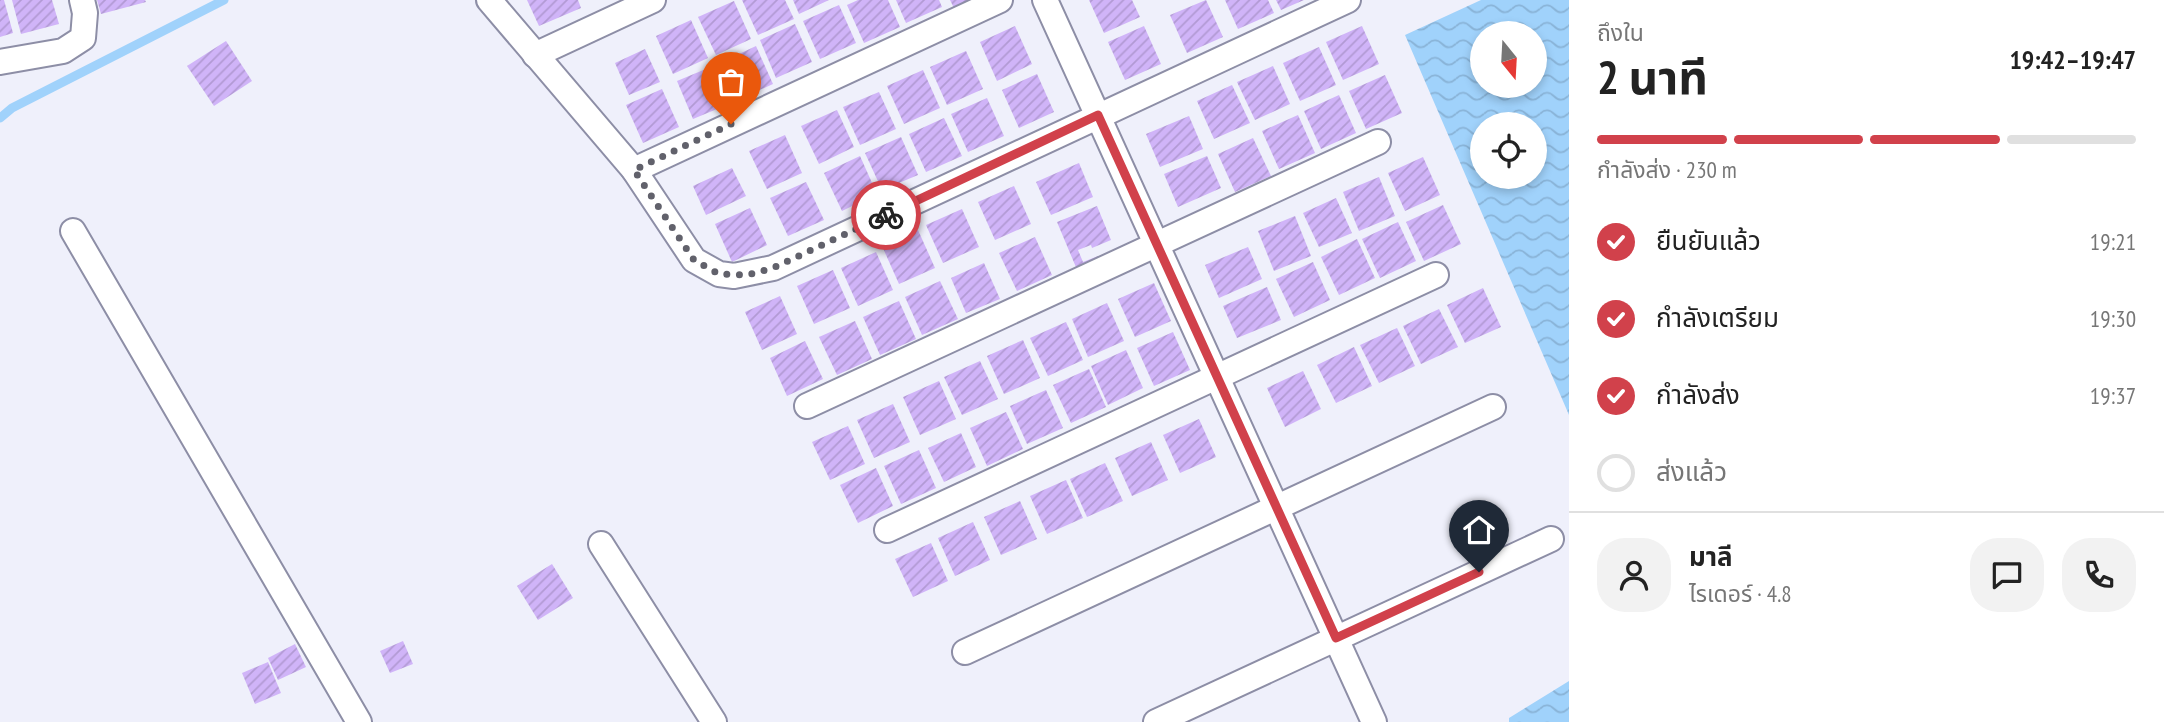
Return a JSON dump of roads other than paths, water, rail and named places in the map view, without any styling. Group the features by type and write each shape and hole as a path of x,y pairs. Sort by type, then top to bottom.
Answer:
{"street":[{"path":"0,62 63,51 83,38 85,13 82,0"},
{"path":"488,0 634,170 694,260 719,274 747,275 773,268 1348,0"},
{"path":"535,55 653,0"},
{"path":"634,170 1000,0"},
{"path":"1045,0 1374,722"},
{"path":"807,406 1378,142"},
{"path":"73,231 359,722"},
{"path":"887,530 1436,275"},
{"path":"965,652 1493,407"},
{"path":"1156,722 1551,539"},
{"path":"601,544 714,722"}],"water":[{"path":"1481,0 1569,0 1569,415 1471,189 1547,189 1547,112 1470,112 1470,186 1405,35"},
{"path":"1569,681 1569,722 1509,722 1509,718"}],"waterway":[{"path":"0,118 12,108 224,0"}]}
